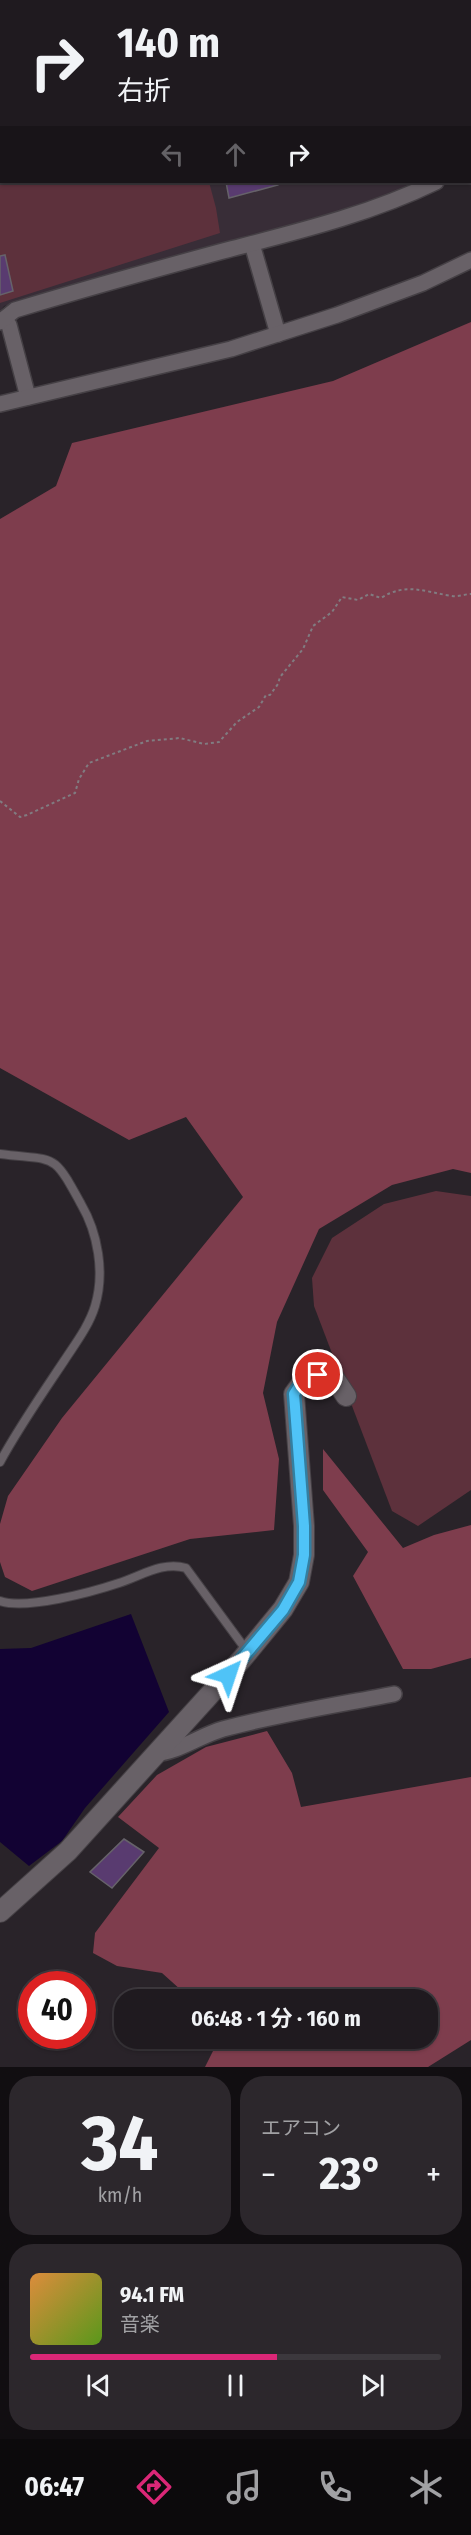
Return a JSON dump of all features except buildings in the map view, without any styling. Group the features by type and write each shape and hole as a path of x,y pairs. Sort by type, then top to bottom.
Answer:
{"street":[{"path":"28,396 9,324 2,320 15,310 345,218 398,200 434,183"},
{"path":"252,244 278,334"},
{"path":"0,404 231,349 423,283 471,260"},
{"path":"0,1912 68,1851 248,1652 288,1600 299,1582 304,1555 294,1394 303,1380 318,1375 334,1378 346,1396"},
{"path":"154,1754 167,1753 218,1731 261,1719 394,1694"}],"lane":[{"path":"0,1154 41,1157 56,1162 66,1174 87,1214 96,1239 99,1275 95,1306 85,1328 0,1462"},
{"path":"0,1601 19,1605 41,1602 119,1583 150,1570 175,1564 186,1568 248,1652"}],"path":[{"path":"0,801 8,810 20,817 75,793 79,779 89,763 147,741 180,738 204,744 219,742 237,722 259,707 266,695 270,695 280,677 303,649 313,626 332,612 342,597 358,600 369,594 381,598 393,590 410,588 456,596 471,594"}],"shaded area":[{"path":"0,183 421,183 320,222 129,271 4,306 0,311"},
{"path":"0,183 209,183 220,233 0,303"},
{"path":"471,322 471,1173 453,1169 392,1185 319,1229 277,1322 263,1393 279,1459 274,1530 190,1539 32,1591 5,1577 0,1562 0,1524 8,1496 62,1418 243,1197 186,1117 129,1140 0,1068 0,519 56,486 72,443 333,381"},
{"path":"436,1191 471,1196 471,1490 418,1526 392,1511 314,1306 312,1278 332,1238 384,1204"},
{"path":"323,1449 403,1548 434,1535 471,1525 471,1658 431,1669 403,1669 353,1576 368,1552 323,1490"},
{"path":"131,1614 169,1712 85,1808 62,1841 29,1866 0,1842 0,1649 31,1648"},
{"path":"267,1731 292,1773 301,1807 471,1777 471,2040 428,2067 205,2067 213,2049 438,2049 438,1989 180,1989 162,1973 117,1966 93,1953 95,1933 159,1848 118,1817 157,1775 206,1747"}],"route":[{"path":"228,1675 283,1610 299,1582 304,1555 304,1526 294,1394 303,1380 318,1375"}]}
